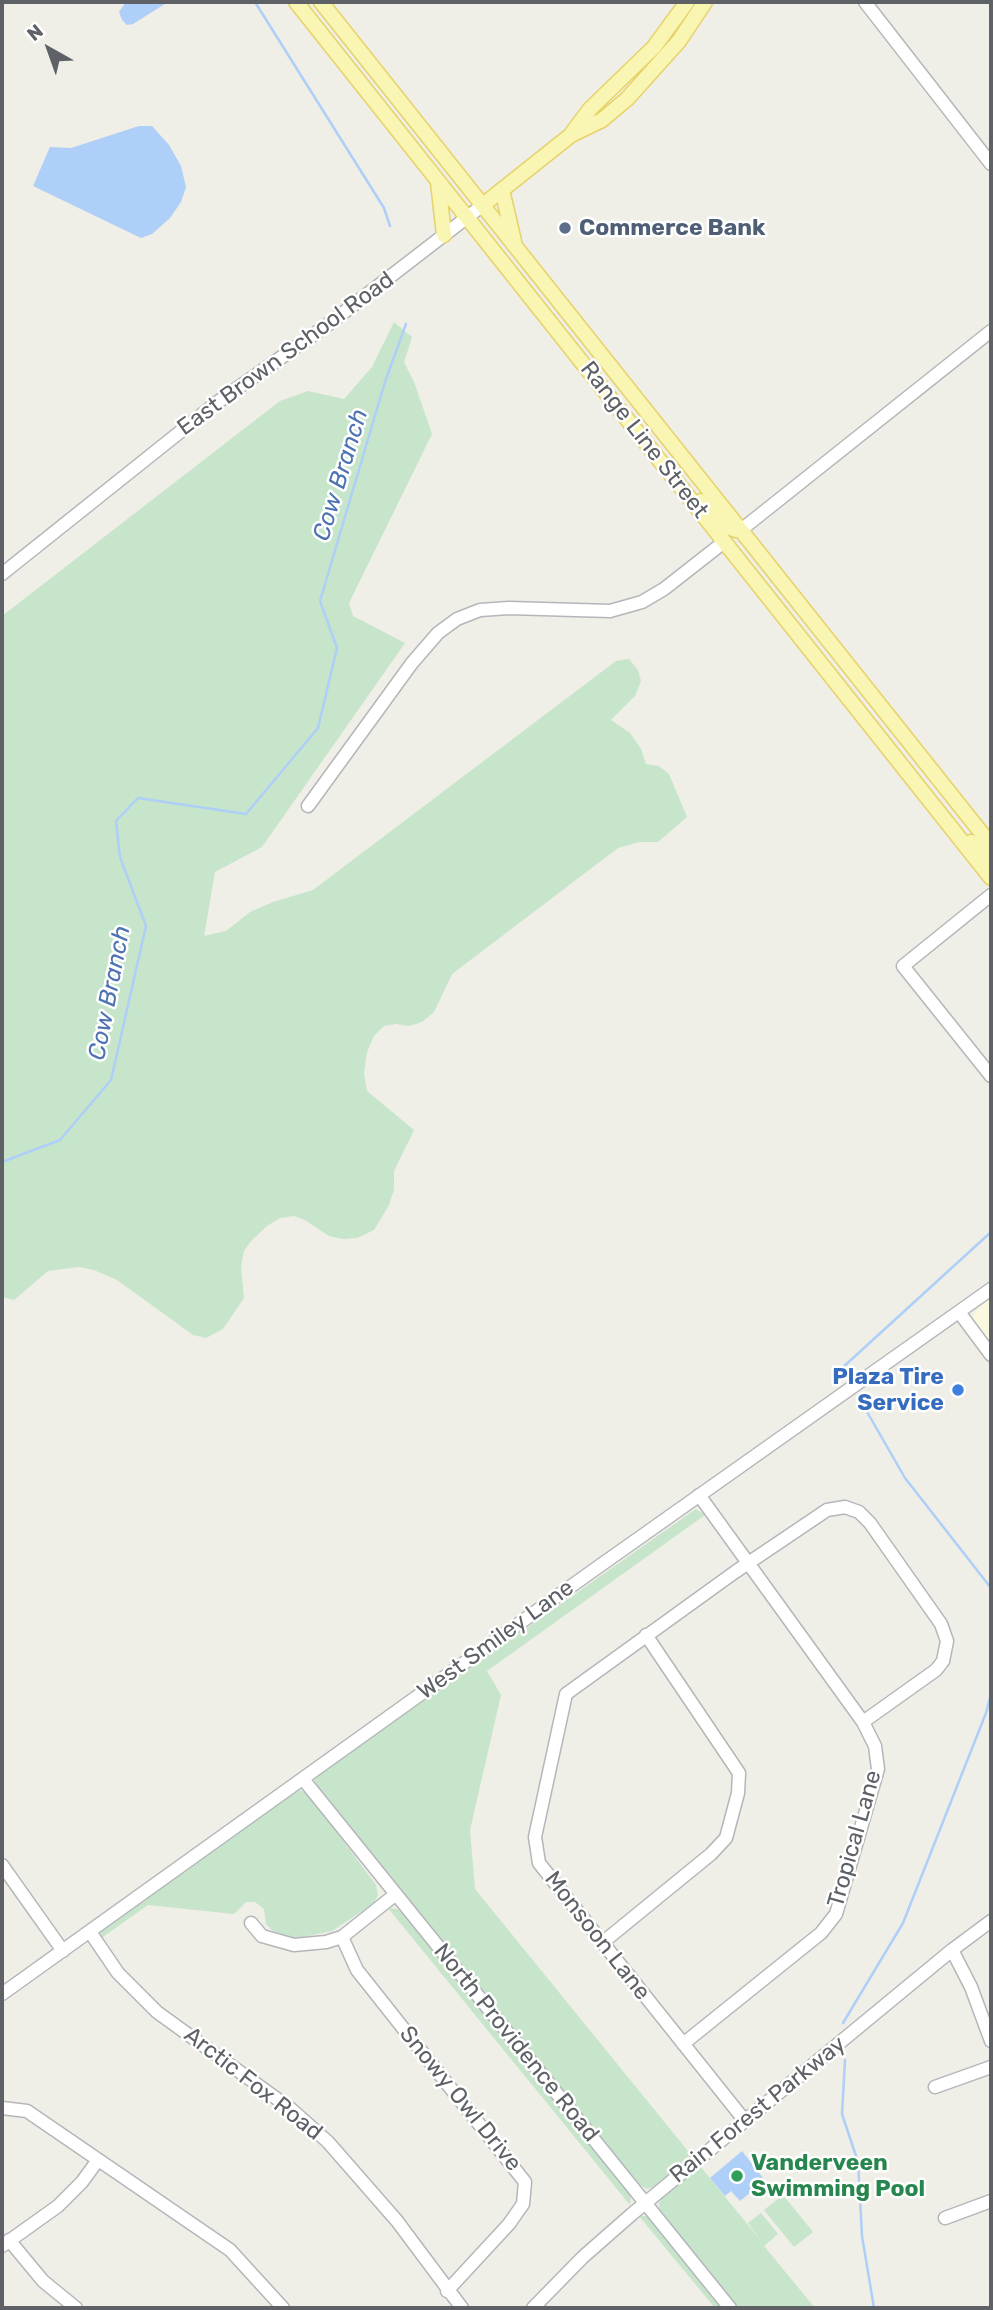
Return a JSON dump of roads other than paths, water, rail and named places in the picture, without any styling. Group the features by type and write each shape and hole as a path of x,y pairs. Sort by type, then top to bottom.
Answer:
{"main road":[{"name":"Range Line Street","path":"296,2 991,878"},
{"path":"303,2 322,18 326,20 333,17"},
{"name":"Range Line Street","path":"321,2 991,845"},
{"name":"East Brown School Road","path":"571,135 590,109 654,47 687,2"},
{"name":"East Brown School Road","path":"483,205 571,135 602,120 627,99 679,41 705,2"},
{"path":"438,181 444,235"},
{"path":"502,190 515,246"},
{"path":"669,473 728,527 741,530"},
{"path":"724,542 740,548 779,578"},
{"path":"948,824 978,847 991,862"}],"street":[{"path":"865,2 991,164"},
{"name":"East Brown School Road","path":"2,574 215,404 330,323 483,205"},
{"path":"741,530 991,331"},
{"path":"308,806 412,663 438,633 457,619 480,610 509,608 610,611 642,602 664,589 724,542"},
{"path":"991,895 903,966 991,1076"},
{"name":"West Smiley Lane","path":"2,1994 991,1289"},
{"path":"958,1312 991,1355"},
{"name":"Tropical Lane","path":"683,2044 821,1933 836,1914 878,1769 876,1746 863,1721 699,1495"},
{"name":"Monsoon Lane","path":"745,2121 540,1863 536,1837 566,1693 827,1510 845,1507 859,1512 870,1523 941,1624 947,1641 943,1661 936,1670 863,1721"},
{"path":"602,1943 711,1854 726,1838 738,1793 739,1773 646,1635"},
{"name":"North Providence Road","path":"303,1779 730,2308"},
{"path":"2,1865 63,1951"},
{"path":"251,1923 261,1936 294,1944 326,1941 342,1937 396,1895"},
{"name":"Rain Forest Parkway","path":"533,2308 583,2257 645,2203 952,1950 991,1921"},
{"name":"Arctic Fox Road","path":"90,1932 118,1973 157,2012 291,2109 328,2142 397,2221 461,2308"},
{"name":"Snowy Owl Drive","path":"342,1937 357,1970 525,2182 523,2204 509,2224 447,2291"},
{"path":"952,1950 971,1987 991,2041"},
{"path":"934,2087 991,2067"},
{"path":"2,2108 27,2111 230,2250 283,2308"},
{"path":"76,2308 43,2281 5,2243 58,2206 82,2182 98,2160"},
{"path":"945,2218 991,2200"}],"water":[{"path":"126,2 168,2 127,25 119,12"},
{"path":"139,126 152,126 169,145 181,166 186,187 181,202 170,218 152,234 141,238 33,186 50,147 71,148"},
{"name":"Vanderveen Swimming Pool","path":"742,2151 770,2187 761,2198 752,2191 740,2201 731,2191 725,2196 710,2178"}],"waterway":[{"name":"Cow Branch","path":"255,2 384,208 390,226"},
{"name":"Cow Branch","path":"2,1162 60,1140 111,1080 146,926 120,857 116,821 138,798 246,814 318,728 337,648 320,601 385,382 406,324"},
{"path":"843,1375 841,1369 991,1232"},
{"path":"862,1403 905,1478 991,1588"},
{"path":"843,2023 903,1923 986,1713 991,1694"},
{"path":"845,2060 842,2114 858,2162 862,2236 874,2308"}],"place":[{"name":"Commerce Bank","path":"565,228"},
{"name":"Plaza Tire Service","path":"958,1390"},
{"name":"Vanderveen Swimming Pool","path":"737,2176"}]}
